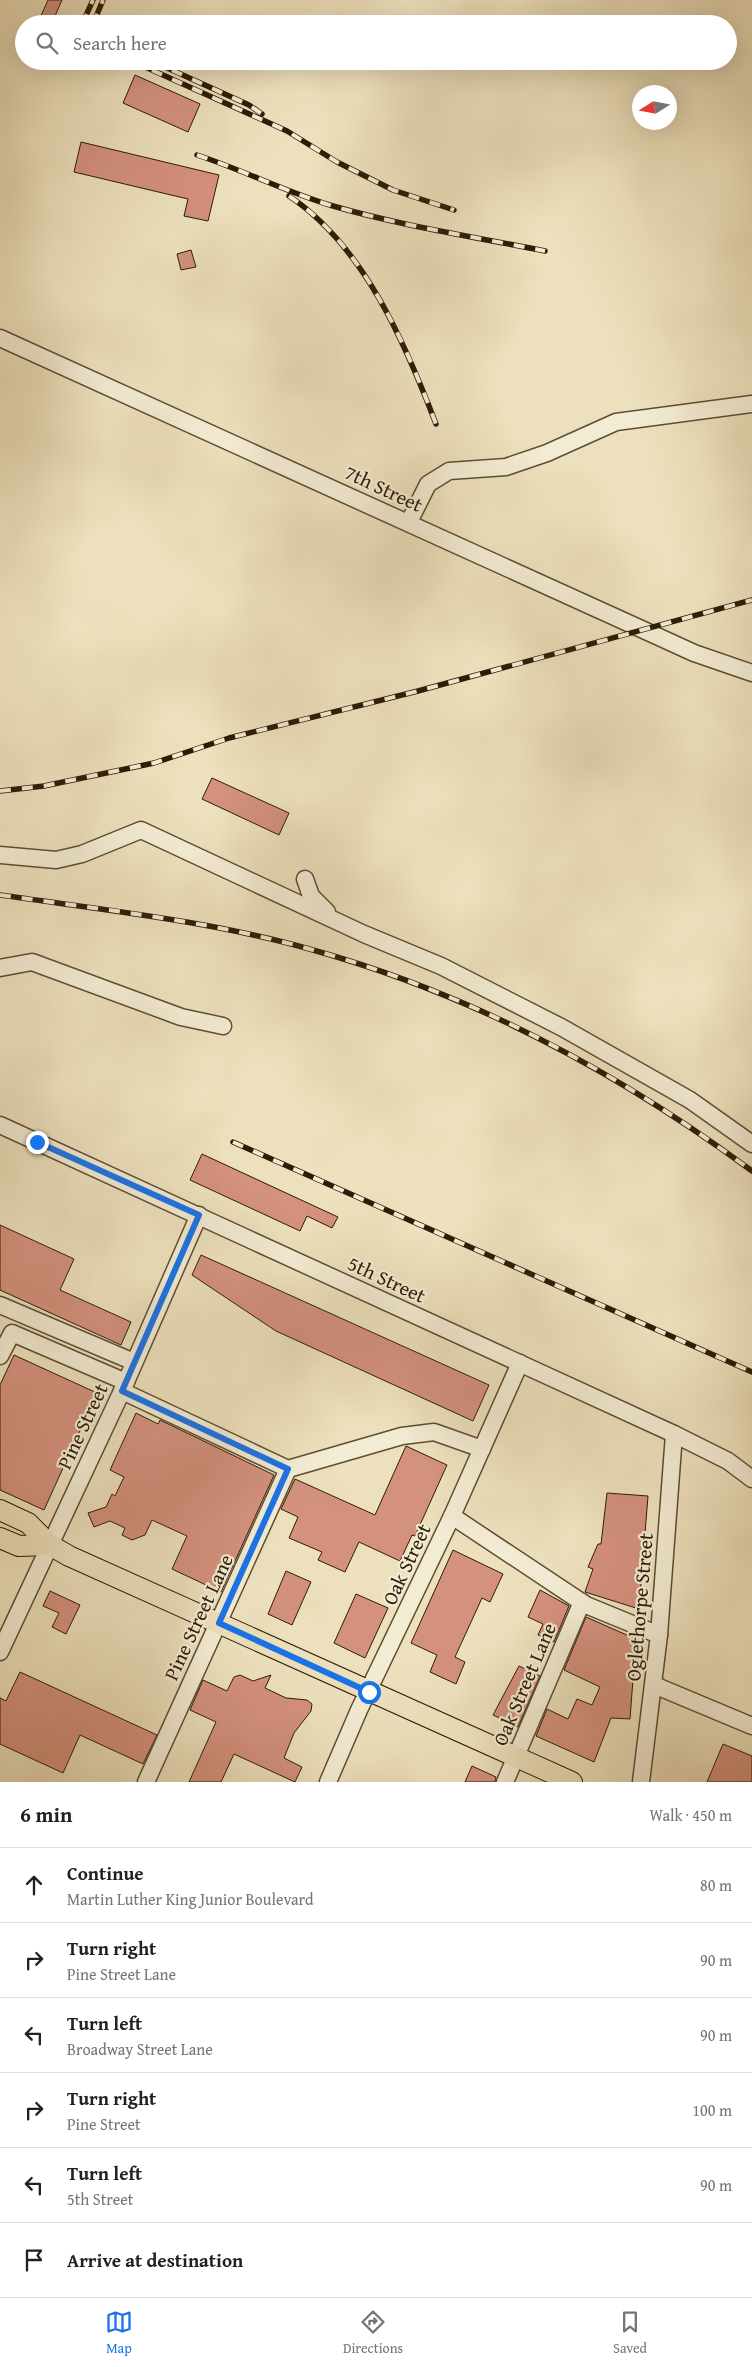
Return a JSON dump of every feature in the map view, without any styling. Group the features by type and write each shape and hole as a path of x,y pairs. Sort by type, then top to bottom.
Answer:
{"main road":[{"path":"0,1510 28,1523 50,1545 69,1556 572,1782"},
{"path":"0,1538 19,1546 50,1545"}],"street":[{"name":"7th Street","path":"0,338 694,653 752,673"},
{"path":"408,522 428,484 449,471 506,467 548,453 616,422 752,404"},
{"path":"0,855 56,860 82,854 141,830 338,922 441,966 561,1027 690,1100 752,1144"},
{"path":"304,879 311,896 338,922"},
{"path":"0,968 32,962 181,1017 223,1026"},
{"name":"5th Street","path":"0,1125 674,1434 728,1461 752,1479"},
{"name":"Pine Street","path":"0,1652 124,1387 199,1215"},
{"path":"0,1305 134,1362"},
{"path":"0,1356 12,1333 288,1469 402,1436 434,1432 482,1449"},
{"name":"Oak Street","path":"328,1782 452,1516 520,1363"},
{"name":"Oglethorpe Street","path":"641,1782 660,1635 674,1434"},
{"name":"Pine Street Lane","path":"146,1782 288,1469"},
{"path":"452,1516 582,1602 660,1635"},
{"name":"Oak Street Lane","path":"505,1782 582,1602"},
{"path":"654,1685 752,1726"}],"building":[{"path":"48,0 62,0 55,15 41,15"},
{"path":"135,75 200,104 188,132 123,103"},
{"path":"81,142 219,175 208,221 184,216 188,199 74,172"},
{"path":"191,250 196,267 181,270 177,254"},
{"path":"212,778 289,813 279,835 202,799"},
{"path":"202,1154 338,1217 332,1228 307,1216 300,1231 190,1180"},
{"path":"0,1225 74,1259 60,1290 131,1322 121,1345 0,1290"},
{"path":"201,1255 489,1385 473,1421 276,1331 192,1275"},
{"path":"14,1355 97,1393 44,1510 0,1490 0,1385"},
{"path":"136,1413 158,1424 160,1420 274,1475 221,1592 172,1569 187,1536 152,1520 145,1535 132,1540 122,1535 125,1528 110,1521 94,1527 88,1513 106,1507 112,1494 115,1496 124,1477 110,1470"},
{"path":"406,1446 447,1465 415,1536 412,1535 400,1561 359,1542 345,1572 318,1560 322,1552 289,1538 298,1517 281,1509 295,1479 375,1515"},
{"path":"607,1493 648,1496 639,1609 585,1592 593,1569 588,1567 598,1544 601,1544"},
{"path":"453,1550 503,1574 490,1602 482,1598 455,1657 465,1662 456,1684 430,1672 437,1655 411,1643"},
{"path":"286,1571 311,1582 292,1625 268,1614"},
{"path":"540,1590 569,1606 554,1642 538,1635 543,1624 528,1617"},
{"path":"50,1591 80,1605 66,1634 52,1627 59,1613 43,1606"},
{"path":"356,1594 388,1608 365,1658 334,1643"},
{"path":"586,1617 636,1639 630,1719 611,1718 594,1762 536,1736 547,1709 568,1719 577,1699 592,1705 600,1687 564,1670"},
{"path":"519,1666 540,1676 518,1727 493,1715"},
{"path":"20,1672 157,1735 143,1764 80,1735 63,1773 0,1744 0,1698 6,1701"},
{"path":"240,1675 253,1681 271,1675 265,1688 286,1698 307,1700 312,1704 311,1711 294,1733 284,1758 302,1767 295,1782 234,1754 221,1782 189,1782 216,1722 190,1710 203,1680 227,1691 234,1677"},
{"path":"723,1744 752,1756 752,1782 707,1782"},
{"path":"472,1766 496,1777 495,1782 465,1782"}],"railway":[{"path":"86,15 93,0"},
{"path":"97,15 103,0"},
{"path":"152,70 287,131 337,162 393,190 454,210"},
{"path":"172,70 249,105 262,114"},
{"path":"197,155 333,206 412,225 545,251"},
{"path":"289,196 316,217 339,241 379,298 396,329 436,424"},
{"path":"0,791 44,786 154,763 229,738 418,691 752,600"},
{"path":"0,895 158,917 236,931 313,950 373,968 431,990 543,1040 597,1069 650,1101 752,1171"},
{"path":"233,1142 752,1372"}],"route":[{"path":"37,1142 199,1215 122,1391 288,1469 219,1623 369,1692"}]}
